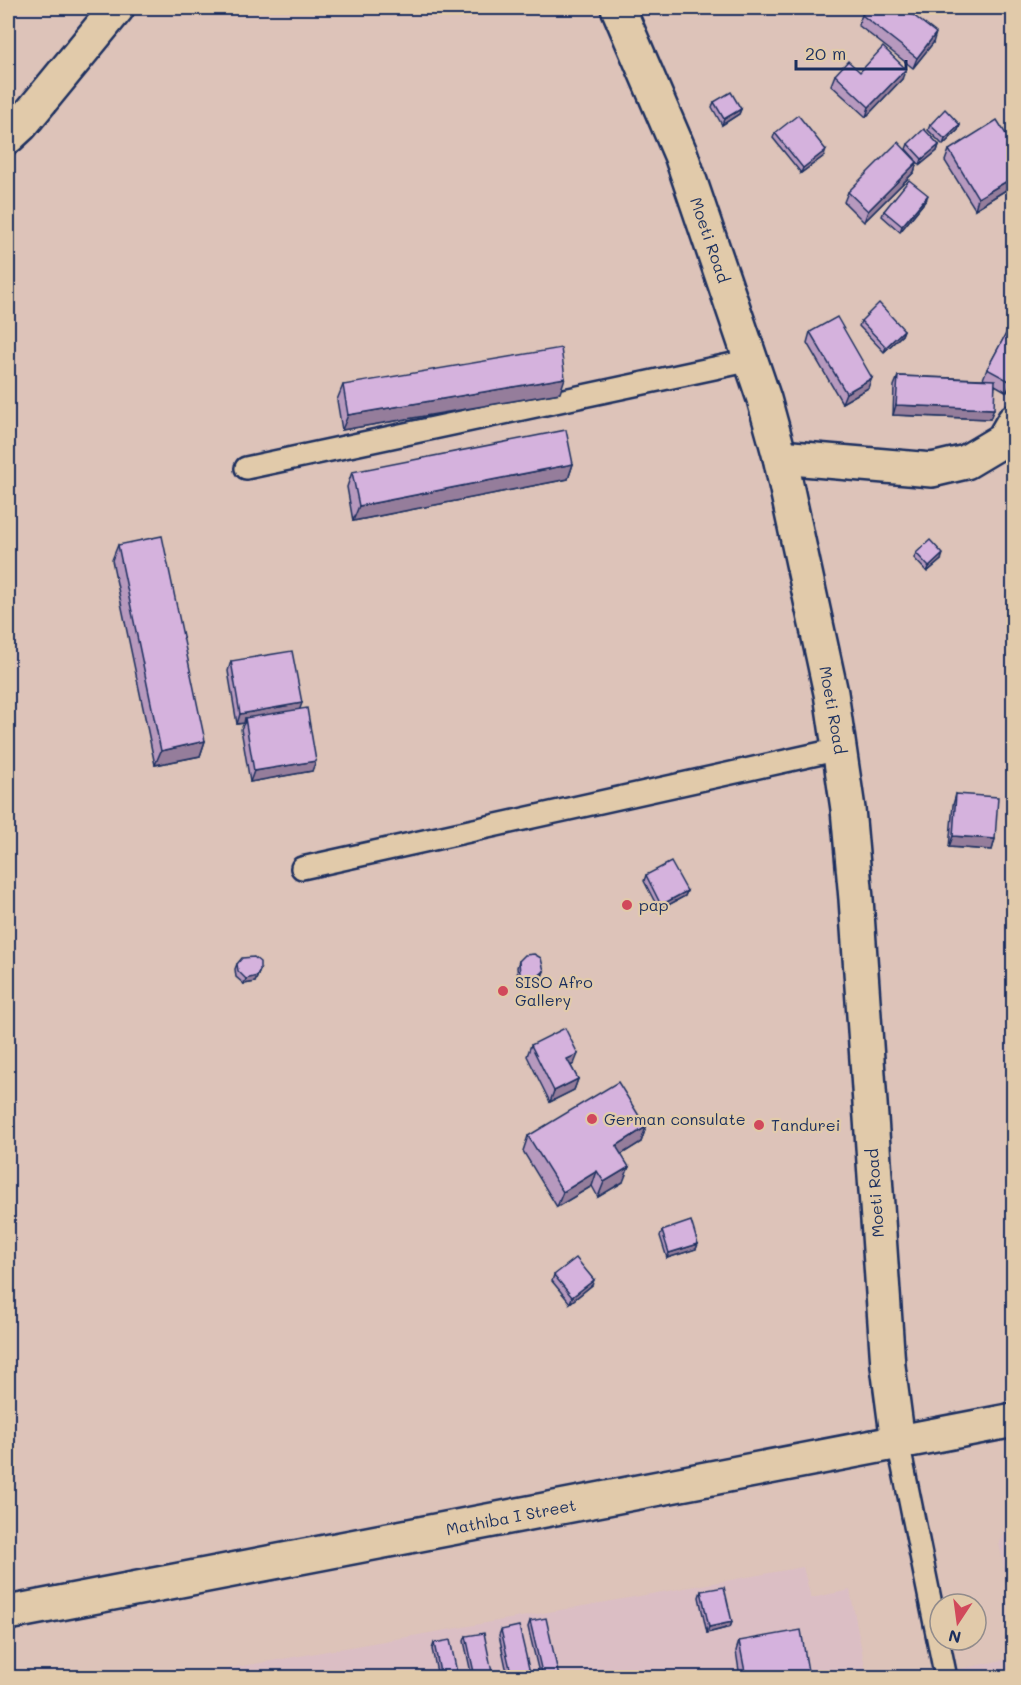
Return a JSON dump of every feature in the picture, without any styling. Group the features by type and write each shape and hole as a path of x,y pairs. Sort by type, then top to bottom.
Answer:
{"street":[{"path":"8,137 21,125 117,8"},
{"name":"Moeti Road","path":"618,8 681,155 752,360 780,456 831,693 840,750 856,899 888,1366 898,1442"},
{"path":"780,456 932,470 966,462 1003,440 1014,421"},
{"name":"Mathiba I Street","path":"8,1613 1014,1420"}],"lane":[{"path":"246,468 752,360"},
{"path":"302,868 840,750"},
{"path":"898,1442 946,1677"}],"shaded area":[{"path":"1014,1511 1013,1612 999,1543"},
{"path":"803,1567 811,1598 850,1590 867,1677 228,1678 226,1669"},
{"path":"1013,1658 1013,1677 917,1678 945,1672"}],"building":[{"path":"867,8 904,8 936,33 917,58 862,15"},
{"path":"883,47 906,69 869,107 835,75 848,61 860,72"},
{"path":"731,92 741,109 724,119 714,102"},
{"path":"945,109 960,125 945,139 930,125"},
{"path":"798,115 826,150 803,168 775,133"},
{"path":"997,120 1014,147 1014,177 978,198 949,150"},
{"path":"924,129 939,145 922,159 908,144"},
{"path":"898,142 917,162 868,211 848,192"},
{"path":"909,180 928,195 902,226 884,211"},
{"path":"879,303 904,330 886,347 861,321"},
{"path":"837,317 872,378 846,393 810,332"},
{"path":"1014,319 1014,376 1011,382 987,369"},
{"path":"561,348 565,378 348,415 343,385"},
{"path":"898,376 995,380 994,409 896,405"},
{"path":"566,430 573,464 359,506 352,472"},
{"path":"162,536 205,741 161,751 118,545"},
{"path":"930,540 943,554 929,567 916,553"},
{"path":"292,651 302,703 240,714 231,661"},
{"path":"307,708 316,761 254,771 245,718"},
{"path":"956,794 998,797 995,839 953,836"},
{"path":"671,862 687,891 661,905 646,875"},
{"path":"534,954 541,958 544,971 535,979 527,979 520,974 519,961 525,955"},
{"path":"254,957 260,962 260,970 257,976 246,979 238,971 237,964 242,958"},
{"path":"565,1028 578,1054 567,1059 578,1079 554,1091 531,1045"},
{"path":"618,1082 646,1127 616,1146 629,1167 604,1182 597,1171 563,1192 528,1136"},
{"path":"691,1221 698,1244 669,1253 662,1231"},
{"path":"576,1258 594,1280 572,1297 554,1275"},
{"path":"724,1587 732,1622 709,1627 701,1591"},
{"path":"546,1618 559,1677 543,1677 530,1621"},
{"path":"519,1626 531,1677 512,1677 501,1630"},
{"path":"801,1630 809,1677 746,1677 739,1641"},
{"path":"484,1633 493,1677 475,1677 466,1636"},
{"path":"450,1640 458,1677 441,1677 434,1643"}],"place":[{"name":"pap","path":"627,905"},
{"name":"SISO Afro Gallery","path":"503,991"},
{"name":"German consulate","path":"592,1119"},
{"name":"Tandurei","path":"759,1125"}]}
